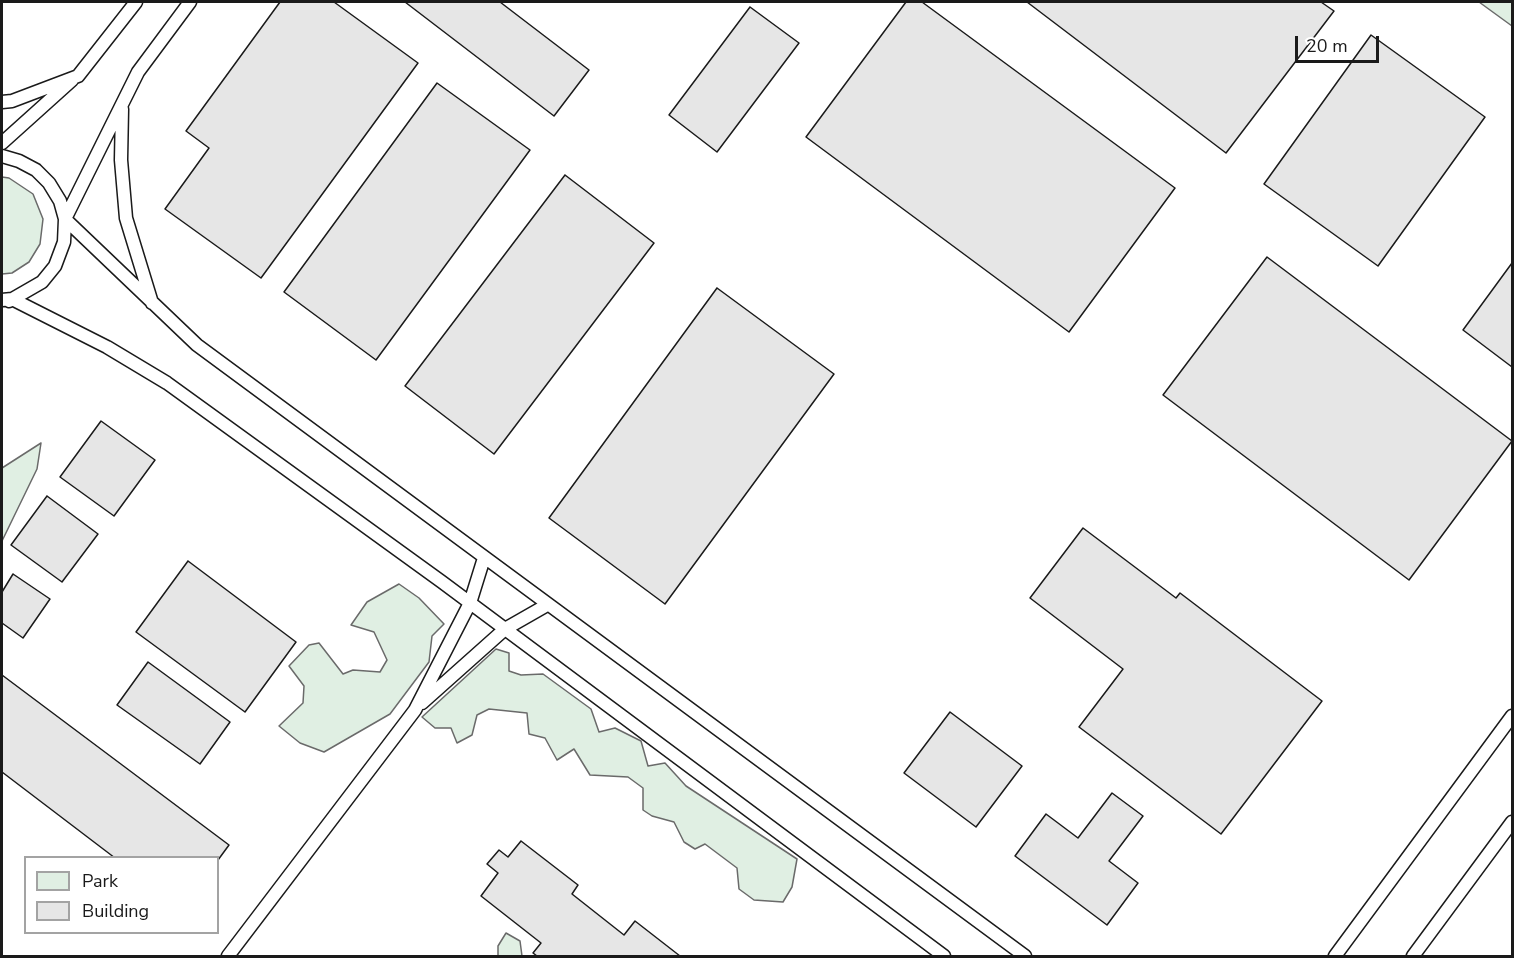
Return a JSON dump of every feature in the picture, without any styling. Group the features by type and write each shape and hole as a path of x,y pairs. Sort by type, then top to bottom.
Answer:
{"lane":[{"path":"2,143 78,76 136,2"},
{"path":"65,219 138,72 190,2"},
{"path":"2,102 12,101 78,76"},
{"path":"122,103 121,160 126,218 153,304"},
{"path":"2,156 19,161 36,170 49,183 60,201 65,219 64,242 55,266 42,282 25,294 7,299 2,307"},
{"path":"65,219 197,345 1025,957"},
{"path":"7,299 107,347 167,383 470,603 944,957"},
{"path":"228,957 415,710 470,603 484,558"},
{"path":"415,710 505,629 547,605"},
{"path":"1335,957 1512,716"},
{"path":"1413,957 1512,822"}],"green space":[{"path":"1479,2 1512,2 1512,26"},
{"path":"2,177 9,178 33,194 43,219 40,244 29,262 12,273 2,274"},
{"path":"41,443 37,469 2,541 2,468"},
{"path":"399,584 419,598 444,624 432,636 429,662 390,714 324,752 300,743 279,726 303,703 304,686 289,666 309,645 319,643 343,674 353,670 380,672 387,660 374,632 351,625 367,602"},
{"path":"496,649 509,653 509,671 521,675 543,674 591,709 599,732 615,728 641,741 648,766 665,763 686,786 797,859 792,887 783,902 754,900 739,889 737,868 705,844 695,849 684,842 674,822 652,816 643,810 643,788 628,777 590,775 574,749 557,760 545,738 529,734 527,713 489,709 477,715 472,735 457,743 451,728 435,728 422,717"},
{"path":"506,933 520,941 522,956 498,956 498,946"}],"building":[{"path":"280,2 334,2 418,63 261,278 165,209 209,148 186,131"},
{"path":"405,2 500,2 589,70 554,116"},
{"path":"906,2 922,2 1175,188 1069,332 806,137"},
{"path":"1027,2 1321,2 1334,11 1226,153"},
{"path":"750,7 799,43 717,152 669,115"},
{"path":"1371,35 1485,117 1378,266 1264,184"},
{"path":"437,83 530,150 376,360 284,292"},
{"path":"565,175 654,243 494,454 405,386"},
{"path":"1267,257 1512,441 1409,580 1163,395"},
{"path":"1512,263 1512,367 1463,330"},
{"path":"717,288 834,374 665,604 549,518"},
{"path":"101,421 155,460 114,516 60,477"},
{"path":"47,496 98,534 62,582 11,545"},
{"path":"1083,528 1176,598 1180,593 1322,701 1221,834 1079,727 1123,669 1030,598"},
{"path":"188,561 296,642 245,712 136,632"},
{"path":"13,574 50,599 23,638 2,623 2,592"},
{"path":"148,662 230,722 200,764 117,705"},
{"path":"2,675 229,845 219,859 219,856 112,856 2,772"},
{"path":"950,712 1022,766 976,827 904,773"},
{"path":"1112,793 1143,816 1109,861 1138,883 1107,925 1015,856 1046,814 1078,838"},
{"path":"521,841 578,885 572,894 624,935 635,921 680,956 537,956 533,953 541,943 481,896 498,873 487,864 499,850 508,857"}]}
